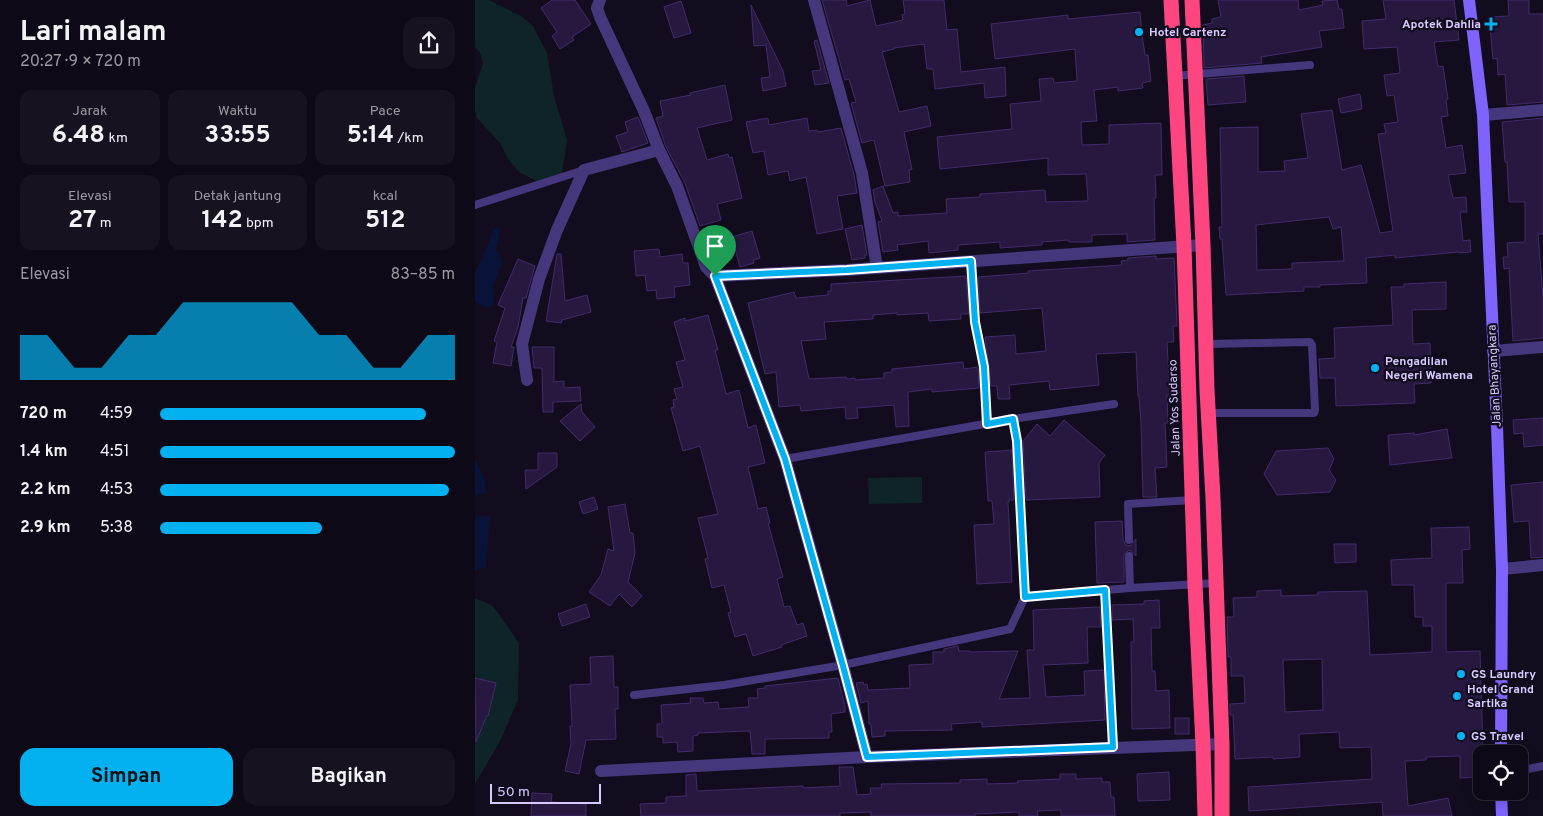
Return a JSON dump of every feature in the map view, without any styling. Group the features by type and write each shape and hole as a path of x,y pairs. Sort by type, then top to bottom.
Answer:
{"highway":[{"name":"Jalan Yos Sudarso","path":"1171,0 1184,246 1205,816"},
{"path":"1192,0 1223,744 1222,816"},
{"path":"1187,345 1205,344"},
{"path":"1189,391 1207,390"},
{"path":"1191,436 1210,435"},
{"path":"1192,500 1213,498"}],"main road":[{"name":"Jalan Bhayangkara","path":"1469,0 1483,115 1502,569 1501,745"},
{"path":"1501,800 1502,816"}],"street":[{"path":"600,0 597,8 600,17 677,186 706,267 715,276 785,459 867,757"},
{"path":"815,0 862,173 877,268"},
{"path":"1483,115 1543,110"},
{"path":"527,380 522,344 539,279 557,230 584,170 659,150"},
{"path":"715,276 877,268 1203,245"},
{"path":"1493,350 1543,347"},
{"path":"1502,569 1543,565"},
{"path":"601,770 867,757 1223,744"}],"lane":[{"path":"1174,76 1311,65"},
{"path":"475,205 584,170"},
{"path":"971,261 975,322 984,367 987,424"},
{"path":"1205,344 1310,342 1312,346 1315,401 1314,412 1208,413"},
{"path":"785,459 1013,419 1114,404"},
{"path":"634,695 724,685 843,666 1010,629 1025,597 1017,441 1013,419"},
{"path":"1129,540 1128,504 1192,500"},
{"path":"1129,556 1130,588"},
{"path":"1025,597 1130,588 1217,584"},
{"path":"1105,590 1113,747"},
{"path":"1528,770 1543,766"}],"green space":[{"path":"475,0 489,0 521,16 533,26 547,53 554,96 567,140 562,174 542,184 519,172 508,159 500,143 477,118 475,111 475,88 483,63 480,52 475,47"},
{"path":"922,477 922,503 869,504 868,478"},
{"path":"475,598 493,606 519,643 518,700 500,741 475,784"}],"water":[{"path":"501,228 496,248 503,262 493,285 494,303 489,308 475,302 475,272 494,229"},
{"path":"475,458 485,483 486,493 475,496"},
{"path":"475,515 490,517 486,567 475,570"}],"building":[{"path":"552,0 575,0 591,24 572,37 574,40 560,49 552,36 557,32 541,8"},
{"path":"822,0 846,0 847,6 870,0 876,26 903,20 902,15 905,14 903,0 944,0 947,30 957,29 961,72 1005,67 1006,96 985,98 984,83 935,89 933,69 927,69 924,44 894,48 882,52 899,112 927,106 931,126 904,132 912,169 909,170 910,182 885,186 874,140 862,143 851,103 856,102 849,79 845,80"},
{"path":"1218,0 1298,0 1299,10 1323,5 1322,1 1337,0 1339,9 1342,9 1344,28 1319,31 1322,47 1261,57 1262,63 1204,68 1203,25 1212,23 1212,19 1221,17"},
{"path":"1383,0 1454,0 1459,40 1434,42 1438,67 1443,66 1448,99 1446,100 1448,116 1441,117 1446,148 1462,145 1466,173 1448,175 1453,198 1466,197 1467,212 1460,212 1463,241 1470,240 1471,252 1395,258 1395,255 1366,258 1367,283 1304,287 1304,291 1226,295 1222,239 1220,239 1219,227 1222,227 1220,128 1258,127 1258,172 1285,171 1284,161 1308,158 1301,114 1332,110 1342,170 1361,165 1380,233 1393,231 1378,134 1386,133 1384,124 1398,122 1394,95 1387,96 1384,75 1400,73 1397,47 1364,49 1362,21 1386,19","holes":["1329,217 1333,229 1341,227 1344,261 1292,263 1292,269 1257,270 1256,225"]},
{"path":"1508,0 1529,0 1529,14 1543,14 1543,102 1507,105 1505,74 1498,75 1497,58 1493,59 1489,17 1509,16"},
{"path":"681,1 691,33 674,38 664,7"},
{"path":"751,5 783,71 786,86 763,91 761,78 770,77 766,45 754,46"},
{"path":"1140,12 1145,55 1148,55 1151,81 1142,83 1143,88 1118,91 1118,87 1094,90 1097,121 1081,122 1082,145 1109,144 1109,125 1161,123 1162,175 1155,175 1155,240 1127,242 1127,234 1092,235 1092,242 1069,242 1068,240 1042,242 1042,245 1000,248 1000,242 958,245 958,250 929,253 928,241 897,245 898,250 883,252 878,222 882,221 873,190 883,186 893,213 898,212 898,216 947,213 946,199 980,197 980,194 1045,190 1046,202 1088,201 1086,174 1048,175 1048,158 940,169 937,137 1012,129 1010,104 1041,101 1039,79 1053,78 1054,83 1077,81 1075,49 995,59 991,24 1068,15 1068,19"},
{"path":"817,40 829,83 815,85 812,71 821,70 814,41"},
{"path":"1244,76 1246,102 1208,105 1206,79"},
{"path":"725,85 732,120 697,128 707,160 728,154 729,158 732,157 742,198 717,204 721,220 700,226 685,183 666,147 656,118 663,116 660,101 691,95 690,93"},
{"path":"1360,94 1362,109 1341,113 1338,99"},
{"path":"638,117 648,143 622,152 616,136 628,132 625,122"},
{"path":"768,118 769,125 807,118 809,131 817,130 818,132 841,128 857,193 837,196 843,229 817,234 806,177 790,181 788,171 768,175 764,151 753,153 746,122"},
{"path":"1543,118 1543,234 1538,234 1543,297 1543,338 1513,341 1509,268 1504,269 1503,257 1508,257 1507,243 1525,242 1525,202 1509,202 1502,122"},
{"path":"862,225 867,255 865,255 865,258 852,260 845,229"},
{"path":"752,231 760,258 753,260 754,263 740,267 732,237"},
{"path":"659,249 660,257 682,254 683,263 688,263 690,285 674,287 675,297 657,299 656,290 647,291 645,275 636,276 634,251"},
{"path":"557,254 561,254 565,301 587,295 591,312 562,320 561,323 546,321"},
{"path":"1156,256 1156,259 1174,258 1177,326 1173,326 1174,342 1167,342 1170,395 1167,395 1168,423 1165,423 1167,467 1155,468 1157,497 1143,497 1141,424 1136,352 1096,354 1099,385 1050,390 1049,381 1009,385 1010,399 998,399 997,386 991,386 985,337 1015,335 1016,354 1046,351 1042,308 980,313 978,277 1029,273 1028,271 1122,265 1121,261 1128,260 1128,258"},
{"path":"518,259 535,266 526,298 523,298 518,327 511,347 514,347 511,366 493,363 497,342 494,341 505,308 498,305"},
{"path":"966,276 969,314 961,314 961,319 929,321 928,313 873,315 873,319 824,322 826,339 801,341 809,379 846,377 847,379 855,378 855,380 884,378 884,373 892,372 892,369 963,362 964,369 978,367 979,388 932,392 932,389 908,392 909,426 896,427 894,405 857,408 858,418 846,419 845,407 801,411 800,405 779,407 776,372 765,374 748,303 794,292 796,298 828,295 828,291 831,291 831,284"},
{"name":"Pengadilan Negeri Wamena","path":"1446,282 1446,309 1412,310 1413,344 1430,343 1431,383 1414,384 1415,403 1336,406 1335,378 1320,378 1319,359 1335,358 1334,328 1393,325 1391,287 1404,287 1404,284"},
{"path":"708,315 718,350 715,350 726,394 739,390 748,428 756,425 765,463 748,467 758,509 766,507 770,523 768,523 783,577 777,579 784,607 790,606 797,625 803,623 807,636 781,645 782,647 753,656 746,634 735,637 728,613 731,612 724,585 712,588 705,559 708,558 698,518 718,514 700,446 683,451 671,408 674,407 673,400 677,399 674,389 683,387 676,362 685,360 674,322 685,318 685,321"},
{"path":"532,347 554,347 554,382 564,381 564,388 580,387 581,401 553,402 553,412 543,412 542,368 534,368"},
{"path":"581,404 582,412 595,427 580,441 560,421"},
{"path":"1543,418 1543,445 1524,447 1523,433 1514,434 1513,420"},
{"path":"1064,420 1105,455 1099,463 1100,497 1026,500 1023,441 1037,424 1050,436"},
{"path":"1447,429 1452,458 1390,465 1388,435 1414,433 1414,435"},
{"path":"1328,448 1334,459 1329,470 1336,480 1330,492 1277,495 1264,474 1276,451"},
{"path":"1012,450 1014,500 1009,500 1008,503 1012,582 977,584 974,525 994,524 992,501 988,501 985,452"},
{"path":"538,453 557,453 557,467 526,489 525,470 538,470"},
{"path":"1543,482 1543,557 1531,558 1529,521 1514,522 1511,485"},
{"path":"594,497 598,509 583,514 579,502"},
{"path":"625,504 630,533 633,533 635,553 628,582 642,596 632,607 619,594 610,606 589,592 601,575 608,549 614,551 608,507"},
{"path":"1122,521 1123,540 1126,545 1130,546 1136,539 1136,556 1129,550 1124,554 1124,582 1097,583 1095,522"},
{"path":"1469,527 1470,549 1462,550 1463,583 1446,583 1446,652 1480,651 1483,745 1473,745 1473,777 1460,778 1460,756 1426,757 1426,760 1405,761 1408,806 1448,798 1452,816 1383,816 1382,802 1249,811 1248,787 1372,779 1371,747 1340,748 1339,732 1299,734 1300,757 1235,759 1233,715 1230,715 1230,704 1245,703 1244,676 1231,676 1231,657 1228,657 1227,617 1234,617 1233,598 1257,597 1257,591 1281,590 1281,596 1318,595 1318,592 1367,591 1370,655 1432,652 1432,626 1423,626 1423,617 1415,617 1414,585 1392,585 1391,560 1432,558 1431,528","holes":["1322,659 1323,710 1285,712 1283,660"]},
{"path":"1334,544 1356,544 1356,562 1335,563"},
{"path":"1159,600 1160,628 1151,628 1152,671 1155,671 1156,691 1169,690 1170,728 1132,729 1131,642 1134,642 1133,619 1112,620 1112,605 1144,604 1144,601"},
{"path":"586,604 590,617 562,626 558,614"},
{"path":"1100,607 1101,627 1087,627 1088,663 1043,665 1046,697 1085,695 1084,671 1104,670 1105,720 982,727 982,722 951,724 952,730 885,731 885,736 872,737 871,724 869,724 868,701 861,703 856,683 863,682 864,685 867,684 868,690 910,688 909,665 933,664 933,652 944,652 944,649 957,646 959,651 970,652 1018,651 999,699 1030,698 1027,650 1034,650 1033,610"},
{"path":"613,656 614,687 618,687 618,709 615,709 616,739 586,740 579,774 565,771 571,744 570,685 591,684 590,657"},
{"path":"475,678 496,683 488,716 476,742"},
{"path":"838,678 845,712 831,714 832,732 829,732 829,738 765,739 765,754 752,754 750,731 698,733 698,735 693,736 693,751 678,752 677,742 663,743 663,737 657,737 657,724 662,724 661,705 691,703 690,698 703,698 704,703 718,702 719,709 749,707 748,698 758,698 757,689 765,688 765,686"},
{"path":"1175,718 1189,718 1189,734 1175,734"},
{"path":"839,767 853,767 857,795 871,794 870,788 882,788 881,784 960,783 960,780 987,779 987,784 1018,783 1017,781 1060,779 1060,774 1076,774 1076,779 1102,778 1102,782 1110,782 1111,797 1114,797 1115,816 1061,816 1061,810 1037,811 1038,816 1019,816 1019,812 975,814 975,816 871,816 871,812 840,813 840,816 641,816 640,804 666,803 666,797 686,796 686,775 696,774 697,791 803,786 803,788 840,786"},
{"path":"1169,772 1170,800 1138,801 1137,774"},
{"path":"532,793 552,794 551,802 586,804 586,816 531,816"}],"place":[{"name":"Apotek Dahlia","path":"1491,24"},
{"name":"Hotel Cartenz","path":"1139,32"},
{"name":"Pengadilan Negeri Wamena","path":"1375,368"},
{"name":"GS Laundry","path":"1461,674"},
{"name":"Hotel Grand Sartika","path":"1457,696"},
{"name":"GS Travel","path":"1461,736"}],"route":[{"path":"971,261 975,322 984,367 987,424 1013,419 1017,441 1025,597 1105,590 1113,747 867,757 785,459 715,276 768,275 971,261"}]}
